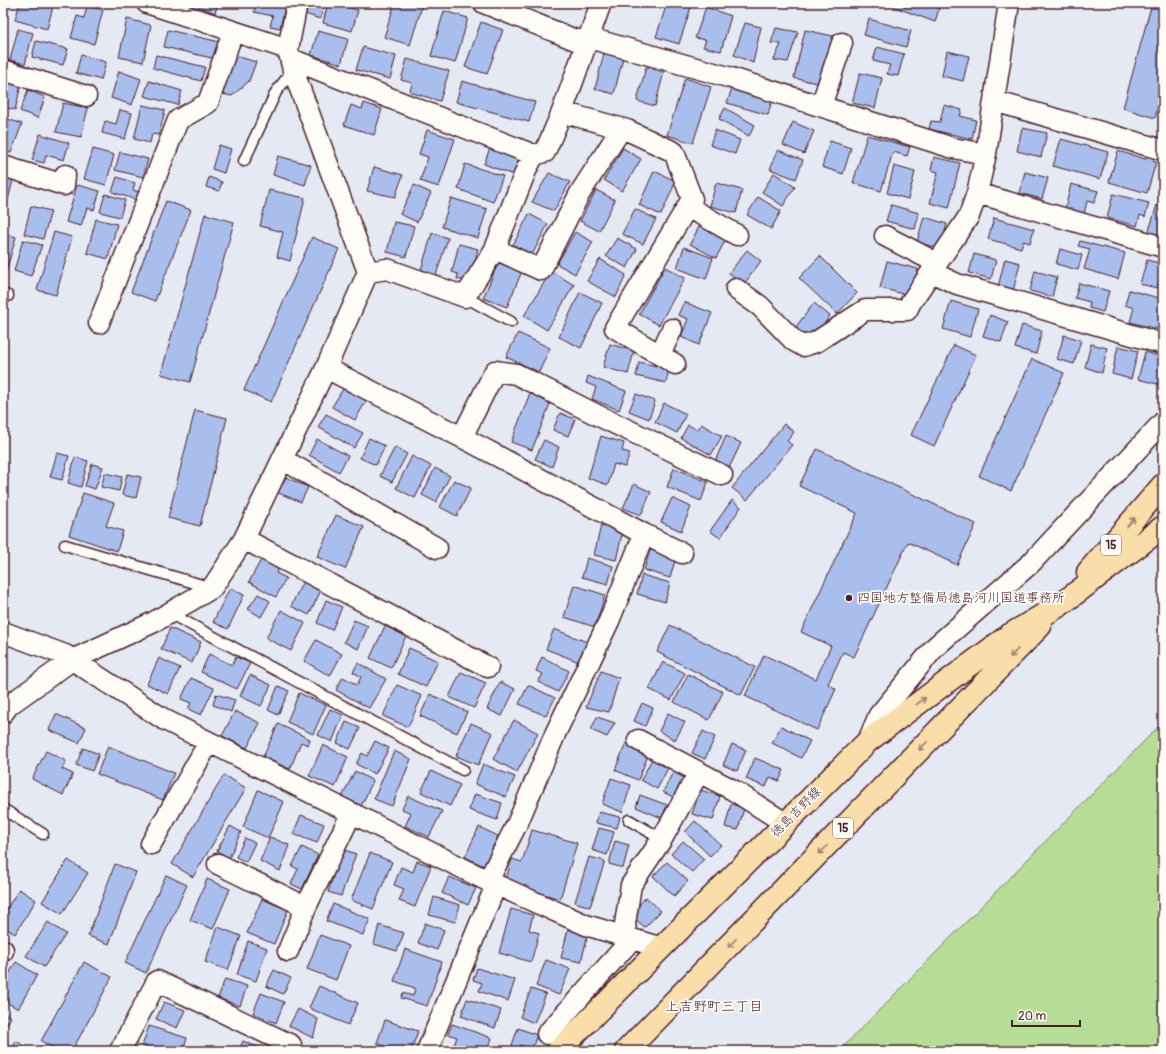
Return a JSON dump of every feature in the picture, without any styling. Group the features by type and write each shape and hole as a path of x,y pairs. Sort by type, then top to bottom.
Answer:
{"main road":[{"name":"徳島吉野線","path":"626,1051 1060,605 1163,485"},
{"name":"徳島吉野線","path":"552,1042 662,948 868,741 1008,636 1060,605 1163,527"}],"street":[{"path":"147,3 233,32 291,59 534,155 545,152 562,112 601,3"},
{"path":"3,712 9,705 72,660 154,622 212,588 244,539 326,368 368,272 291,59 297,3"},
{"path":"484,3 578,41 588,38 728,77 953,148 986,154"},
{"path":"736,289 760,306 794,341 803,346 816,342 865,310 907,310 910,302 969,216 977,193 986,154 1009,3"},
{"path":"99,322 178,120 208,103 233,32"},
{"path":"821,106 842,43"},
{"path":"3,70 86,96"},
{"path":"994,101 1163,150"},
{"path":"562,112 621,129 674,152 692,199 615,328 667,360 672,329"},
{"path":"494,249 541,270 580,193 621,129"},
{"path":"368,272 387,269 464,297 494,249 527,168 534,155"},
{"path":"3,166 64,185 65,175"},
{"path":"977,193 1163,247"},
{"path":"688,207 737,234"},
{"path":"885,236 934,267 957,284 1163,344"},
{"path":"326,368 462,437 682,553"},
{"path":"462,437 495,371 516,374 722,475"},
{"path":"868,741 879,715 935,647 1030,563 1163,422"},
{"path":"282,458 437,548"},
{"path":"427,1051 492,883 556,732 609,621 644,534"},
{"path":"244,539 488,667"},
{"path":"3,632 65,655 165,720 492,883 586,925 662,948"},
{"path":"638,740 733,790 785,823"},
{"path":"151,844 208,742"},
{"path":"630,938 625,924 631,885 662,839 699,772"},
{"path":"288,951 306,907 351,814"},
{"path":"218,864 306,907"},
{"path":"552,1042 630,938"},
{"path":"125,1050 156,981 291,1045 290,1051"}],"lane":[{"path":"244,161 291,59"},
{"path":"464,297 511,322"},
{"path":"66,545 212,588"},
{"path":"169,613 463,770"},
{"path":"3,809 43,834"},
{"path":"629,820 662,839"}],"green space":[{"path":"1163,722 1163,1051 839,1051"}],"building":[{"path":"20,3 54,3 47,29 15,20"},
{"path":"191,3 218,3 215,13"},
{"path":"256,3 286,3 280,28 270,26 273,16 254,12"},
{"path":"309,3 325,3 320,19 305,14"},
{"path":"328,3 358,10 352,31 323,23"},
{"path":"395,3 423,3 410,45 384,37"},
{"path":"667,3 679,3 691,7 679,44 656,37"},
{"path":"884,3 924,3 939,8 935,22"},
{"path":"1152,3 1163,3 1163,87 1155,118 1123,108"},
{"path":"87,6 103,10 94,44 71,38 77,16 84,18"},
{"path":"706,7 731,16 721,51 703,47 706,40 695,38"},
{"path":"444,11 468,18 455,63 431,56"},
{"path":"127,19 151,25 143,62 119,57"},
{"path":"869,19 911,31 906,47 864,35"},
{"path":"481,22 503,30 487,74 465,67"},
{"path":"745,23 761,27 753,63 734,55"},
{"path":"776,28 798,32 788,62 774,60 781,44 771,43"},
{"path":"18,29 33,33 25,64 10,60"},
{"path":"168,30 220,42 216,59 164,47"},
{"path":"805,30 833,36 821,84 794,78"},
{"path":"318,31 348,39 341,64 311,55"},
{"path":"36,41 68,49 63,65 32,57"},
{"path":"363,47 396,56 390,79 356,70"},
{"path":"877,47 904,54 898,76 887,74 890,65 873,61"},
{"path":"947,51 969,56 963,81 942,76"},
{"path":"604,53 623,58 614,94 595,89"},
{"path":"81,55 106,62 101,80 76,73"},
{"path":"156,55 205,67 201,81 153,68"},
{"path":"236,56 256,62 249,81 232,96 222,94"},
{"path":"407,59 449,71 440,101 410,92 412,83 401,80"},
{"path":"646,67 664,72 655,106 637,101"},
{"path":"119,71 141,79 132,105 111,98"},
{"path":"860,73 882,78 875,108 852,103"},
{"path":"685,78 711,87 693,143 667,135"},
{"path":"4,81 21,85 15,110 3,107"},
{"path":"149,81 182,91 178,105 144,96"},
{"path":"462,81 535,102 529,122 456,102"},
{"path":"732,88 772,100 768,115 727,103"},
{"path":"28,90 45,97 38,118 20,111"},
{"path":"63,103 88,108 81,137 56,132"},
{"path":"364,103 382,109 374,135 344,125 351,105 362,109"},
{"path":"142,105 165,110 159,135 152,134 150,143 134,139"},
{"path":"944,105 962,110 960,116 976,120 972,139 929,129 931,121 940,122"},
{"path":"725,108 755,125 749,136 719,119"},
{"path":"120,110 132,113 125,139 102,133 105,121 116,124"},
{"path":"5,118 22,124 11,153 3,150 3,123"},
{"path":"793,122 814,131 804,154 783,145"},
{"path":"1022,128 1047,133 1041,157 1017,151"},
{"path":"427,130 455,139 439,187 420,181 428,157 419,154"},
{"path":"715,130 740,140 735,154 710,145"},
{"path":"40,134 69,143 64,160 46,155 44,163 32,160"},
{"path":"867,135 910,147 907,156 893,152 881,191 853,183"},
{"path":"1061,139 1108,152 1100,179 1053,166"},
{"path":"830,141 851,148 843,174 822,167"},
{"path":"219,145 231,149 224,173 212,169"},
{"path":"490,148 519,159 513,175 484,164"},
{"path":"623,148 641,159 622,191 604,180"},
{"path":"93,149 114,155 106,185 84,179"},
{"path":"778,150 803,160 796,179 770,169"},
{"path":"1118,151 1156,162 1147,193 1109,182"},
{"path":"120,152 148,159 143,177 115,170"},
{"path":"278,156 311,165 305,185 273,175"},
{"path":"934,157 960,163 949,208 930,203 938,172 931,170"},
{"path":"465,164 503,176 493,202 458,189"},
{"path":"894,166 915,172 908,199 887,193"},
{"path":"374,167 403,175 395,197 367,191"},
{"path":"654,171 676,181 661,215 639,205"},
{"path":"1025,172 1048,178 1042,199 1019,193"},
{"path":"549,173 570,182 554,211 532,202"},
{"path":"774,173 795,187 783,206 762,192"},
{"path":"117,177 135,183 133,190 139,192 137,200 112,192"},
{"path":"209,177 222,182 219,191 206,187"},
{"path":"3,178 13,180 8,200 3,199"},
{"path":"716,183 742,190 736,213 710,206"},
{"path":"1071,184 1098,191 1094,203 1087,201 1084,214 1065,209"},
{"path":"77,185 100,191 94,210 87,208 81,226 66,222"},
{"path":"414,185 431,193 417,222 400,214"},
{"path":"269,190 305,198 290,261 277,257 283,232 260,226"},
{"path":"596,190 615,200 599,231 580,221"},
{"path":"105,194 125,200 120,217 100,212"},
{"path":"1113,194 1149,203 1145,217 1140,215 1137,226 1107,218"},
{"path":"758,197 781,211 771,229 747,215"},
{"path":"451,198 487,209 478,238 442,227"},
{"path":"166,201 191,210 155,301 131,292"},
{"path":"891,205 919,213 915,229 886,221"},
{"path":"1157,205 1163,206 1163,239 1148,234"},
{"path":"31,206 51,211 43,239 24,234"},
{"path":"635,209 656,219 643,244 622,234"},
{"path":"205,214 234,222 190,382 161,374"},
{"path":"529,214 548,224 532,255 513,245"},
{"path":"924,217 947,224 940,249 917,242"},
{"path":"994,218 1034,229 1030,243 1023,241 1021,248 988,239"},
{"path":"96,219 117,224 108,259 87,253"},
{"path":"394,222 414,226 406,257 387,252"},
{"path":"701,223 727,237 716,258 690,244"},
{"path":"54,232 72,237 56,295 37,290"},
{"path":"575,232 593,242 575,274 557,264"},
{"path":"3,233 16,237 6,272 3,272"},
{"path":"432,233 448,238 436,275 421,270"},
{"path":"312,237 339,249 271,402 244,390"},
{"path":"617,238 637,249 627,268 606,256"},
{"path":"23,240 42,245 31,276 14,271"},
{"path":"1080,241 1125,253 1118,279 1084,269 1090,249 1078,246"},
{"path":"459,244 478,249 470,282 457,279 458,274 452,272"},
{"path":"684,247 713,258 706,279 677,268"},
{"path":"1060,249 1082,255 1078,270 1056,264"},
{"path":"747,250 761,261 744,284 729,273"},
{"path":"974,254 996,260 991,279 969,273"},
{"path":"820,256 857,293 837,314 799,278"},
{"path":"600,259 626,275 616,297 587,281"},
{"path":"1005,259 1020,263 1013,291 998,287"},
{"path":"1147,260 1163,264 1157,288 1140,284"},
{"path":"499,261 522,271 507,307 483,298"},
{"path":"887,261 918,269 911,296 880,288"},
{"path":"665,267 685,278 659,325 639,314"},
{"path":"551,271 574,285 547,330 524,316"},
{"path":"1035,271 1057,277 1052,297 1030,291"},
{"path":"1079,283 1109,291 1103,312 1089,308 1090,302 1075,298"},
{"path":"1129,290 1163,299 1163,322 1161,330 1130,322 1134,308 1125,305"},
{"path":"580,292 602,303 581,348 559,337"},
{"path":"951,301 978,309 970,337 943,329"},
{"path":"684,302 712,313 699,345 681,337 688,319 678,315"},
{"path":"814,303 830,316 811,341 795,328"},
{"path":"990,315 1008,322 1001,342 983,336"},
{"path":"1022,325 1042,331 1036,354 1015,348"},
{"path":"518,333 550,348 539,372 506,357"},
{"path":"1064,335 1081,340 1074,364 1057,359"},
{"path":"610,344 634,351 628,374 603,367"},
{"path":"1091,344 1107,348 1102,373 1085,367"},
{"path":"954,345 976,355 934,446 911,435"},
{"path":"1118,346 1138,351 1131,379 1112,374"},
{"path":"1145,352 1163,357 1163,376 1161,385 1138,379"},
{"path":"1032,359 1064,373 1011,491 979,476"},
{"path":"639,362 669,369 666,383 636,376"},
{"path":"588,376 626,391 619,410 592,399 596,387 586,383"},
{"path":"346,384 368,398 355,420 332,407"},
{"path":"530,393 551,401 532,450 511,442"},
{"path":"636,394 655,401 649,419 629,411"},
{"path":"664,403 686,414 677,433 655,422"},
{"path":"195,410 227,418 200,526 168,518"},
{"path":"560,413 575,419 568,436 553,430"},
{"path":"326,414 363,433 354,448 318,427"},
{"path":"701,424 722,436 711,455 681,438 688,425 698,430"},
{"path":"784,424 794,432 787,441 792,445 747,500 732,488"},
{"path":"601,436 624,443 622,451 630,453 625,467 614,464 608,485 588,478"},
{"path":"726,436 741,443 729,468 715,461"},
{"path":"369,438 385,446 376,465 360,458"},
{"path":"317,439 348,456 339,472 309,455"},
{"path":"544,440 559,447 552,467 535,459"},
{"path":"395,447 407,454 392,482 380,476"},
{"name":"四国地方整備局徳島河川国道事務所","path":"817,449 976,524 957,565 908,542 854,657 843,652 828,684 836,689 817,730 745,696 764,655 816,679 831,646 801,632 857,513 799,486"},
{"path":"57,453 69,456 62,480 50,477"},
{"path":"412,456 431,466 415,498 396,488"},
{"path":"75,457 88,461 81,487 68,483"},
{"path":"92,464 103,467 95,489 85,486"},
{"path":"435,468 450,476 436,502 422,495"},
{"path":"674,468 708,482 701,501 667,487"},
{"path":"105,473 122,477 119,491 101,487"},
{"path":"127,474 141,477 136,498 122,495"},
{"path":"283,476 308,487 301,502 276,492"},
{"path":"454,480 471,488 457,516 440,507"},
{"path":"634,484 651,492 641,515 623,508"},
{"path":"83,493 114,503 106,526 123,531 117,551 69,535"},
{"path":"672,498 691,507 681,531 661,522"},
{"path":"732,500 741,507 720,538 710,531"},
{"path":"336,515 364,527 345,569 317,557"},
{"path":"601,525 623,530 616,560 594,555"},
{"path":"650,550 676,557 670,578 644,570"},
{"path":"263,556 280,566 276,573 286,578 276,597 249,582"},
{"path":"587,558 613,566 608,584 582,577"},
{"path":"642,575 670,583 665,602 637,594"},
{"path":"304,579 322,588 309,615 291,606"},
{"path":"574,585 605,595 595,627 564,617"},
{"path":"230,588 244,595 228,629 213,622"},
{"path":"258,594 270,601 261,617 248,609"},
{"path":"326,600 342,607 332,630 317,623"},
{"path":"281,610 305,623 291,651 266,638"},
{"path":"354,620 368,626 358,649 344,642"},
{"path":"670,625 755,667 741,695 657,652"},
{"path":"385,626 406,636 391,668 370,658"},
{"path":"170,628 201,642 192,663 161,649"},
{"path":"554,629 587,642 579,662 546,649"},
{"path":"316,640 342,654 330,676 304,661"},
{"path":"409,648 438,661 426,687 398,674"},
{"path":"209,654 232,665 236,657 250,663 237,689 201,672"},
{"path":"542,657 569,671 558,692 538,682 543,674 536,671"},
{"path":"159,658 180,668 168,694 147,684"},
{"path":"663,662 685,673 671,700 649,689"},
{"path":"358,663 386,679 369,708 336,690 343,677 357,685 361,677 353,672"},
{"path":"601,671 619,678 609,712 586,707"},
{"path":"461,672 486,683 474,708 449,697"},
{"path":"688,674 723,692 709,720 674,702"},
{"path":"250,675 271,685 261,706 240,696"},
{"path":"191,678 214,688 201,715 188,709 191,703 181,699"},
{"path":"500,682 515,689 502,716 487,709"},
{"path":"397,685 422,696 408,727 383,716"},
{"path":"528,685 555,698 546,716 519,704"},
{"path":"278,686 289,691 278,715 268,710"},
{"path":"299,693 326,705 313,734 287,722"},
{"path":"216,694 235,700 231,712 213,705"},
{"path":"430,694 467,712 457,733 420,716"},
{"path":"642,703 653,708 645,726 634,721"},
{"path":"330,709 343,715 332,742 318,735"},
{"path":"235,711 260,723 247,748 222,736"},
{"path":"668,713 685,722 675,740 659,731"},
{"path":"56,714 86,728 79,743 49,730"},
{"path":"597,717 615,723 607,737 591,730"},
{"path":"514,720 538,733 517,772 493,759"},
{"path":"346,722 360,728 350,749 337,743"},
{"path":"471,723 493,733 478,765 456,756"},
{"path":"278,724 310,739 308,745 301,742 290,769 263,757"},
{"path":"781,726 810,741 801,758 772,743"},
{"path":"703,731 715,737 705,759 692,753"},
{"path":"375,741 389,748 375,774 356,764 362,753 367,756"},
{"path":"626,743 649,753 638,780 615,770"},
{"path":"732,744 746,750 737,771 723,765"},
{"path":"323,745 348,757 335,787 309,776"},
{"path":"108,746 174,773 163,800 97,774"},
{"path":"83,748 99,754 92,771 76,765"},
{"path":"46,751 66,761 62,769 73,774 63,795 32,779"},
{"path":"394,751 411,759 392,806 374,799"},
{"path":"653,757 669,766 657,789 641,780"},
{"path":"755,758 784,770 779,781 770,777 766,787 746,779"},
{"path":"483,764 515,777 506,797 475,784"},
{"path":"355,771 373,781 361,806 342,797"},
{"path":"431,771 460,785 450,806 421,792"},
{"path":"673,772 684,778 675,798 663,792"},
{"path":"224,775 246,788 193,877 172,864"},
{"path":"611,778 631,785 622,812 602,804"},
{"path":"258,790 284,802 268,838 243,827"},
{"path":"700,790 720,796 713,820 692,814"},
{"path":"475,794 502,803 497,820 469,810"},
{"path":"640,795 667,805 662,818 636,807"},
{"path":"408,796 442,811 429,837 405,826 411,813 402,809"},
{"path":"731,804 744,808 738,830 725,827"},
{"path":"599,812 620,817 617,828 596,823"},
{"path":"301,815 324,824 317,843 293,834"},
{"path":"695,821 721,845 710,856 685,832"},
{"path":"230,826 241,832 229,858 217,851"},
{"path":"479,827 498,836 484,866 465,857"},
{"path":"599,828 614,832 607,855 592,850"},
{"path":"532,830 577,843 560,899 505,882 512,859 522,862"},
{"path":"270,837 289,845 280,871 260,861"},
{"path":"245,838 255,843 246,862 236,857"},
{"path":"615,841 629,845 623,868 609,864"},
{"path":"683,841 704,859 692,872 671,854"},
{"path":"302,847 318,855 302,889 291,884 298,869 292,866"},
{"path":"342,849 356,854 341,896 328,892"},
{"path":"370,853 392,862 373,909 351,900"},
{"path":"589,857 605,861 590,907 575,902"},
{"path":"68,860 88,873 62,914 42,902"},
{"path":"417,861 431,866 415,907 399,901 404,889 394,885 401,867 413,872"},
{"path":"667,862 688,881 674,896 653,876"},
{"path":"115,864 136,872 109,944 88,936"},
{"path":"166,875 187,885 146,973 125,963"},
{"path":"449,877 476,888 468,905 442,893"},
{"path":"207,879 230,889 213,929 190,920"},
{"path":"19,889 36,900 15,934 3,926 3,915"},
{"path":"434,897 460,905 455,922 429,915"},
{"path":"646,897 661,911 645,927 636,920 639,905"},
{"path":"262,899 288,910 274,944 247,933"},
{"path":"333,904 370,919 363,935 326,921"},
{"path":"511,909 533,915 529,930 539,933 531,962 499,953"},
{"path":"48,922 66,934 44,967 26,956"},
{"path":"425,923 444,930 437,950 418,943"},
{"path":"379,925 404,933 397,951 374,944"},
{"path":"218,927 241,936 228,970 205,962"},
{"path":"568,929 588,934 581,962 561,958"},
{"path":"320,935 349,946 336,980 307,969"},
{"path":"248,941 267,948 256,981 237,975"},
{"path":"405,949 442,962 427,1006 401,998 403,993 413,996 415,988 394,981"},
{"path":"546,960 570,969 559,995 536,986"},
{"path":"16,962 37,975 18,1009 3,1000 3,984"},
{"path":"84,962 112,977 72,1051 59,1051 41,1041"},
{"path":"477,968 515,980 508,1001 479,991 482,983 473,980"},
{"path":"274,970 291,978 283,994 266,986"},
{"path":"225,979 247,986 240,1006 218,998"},
{"path":"319,986 358,1003 348,1025 309,1008"},
{"path":"531,989 546,994 534,1023 520,1017"},
{"path":"261,993 284,1002 276,1023 253,1013"},
{"path":"467,999 501,1010 495,1028 461,1016"},
{"path":"164,1002 185,1010 177,1028 156,1019"},
{"path":"298,1009 318,1019 313,1038 289,1026"},
{"path":"3,1012 11,1017 3,1031"},
{"path":"385,1020 418,1031 411,1051 398,1051 377,1043"},
{"path":"452,1024 492,1038 487,1051 472,1051 454,1045 457,1037 448,1034"},
{"path":"149,1026 187,1038 183,1051 156,1051 142,1046"},
{"path":"518,1028 537,1035 532,1049 520,1045 518,1051 510,1051"},
{"path":"16,1041 32,1051 11,1051"},
{"path":"243,1041 267,1051 239,1051"}],"place":[{"name":"四国地方整備局徳島河川国道事務所","path":"849,598"}],"district":[{"name":"上吉野町三丁目","path":"714,1006"}]}
